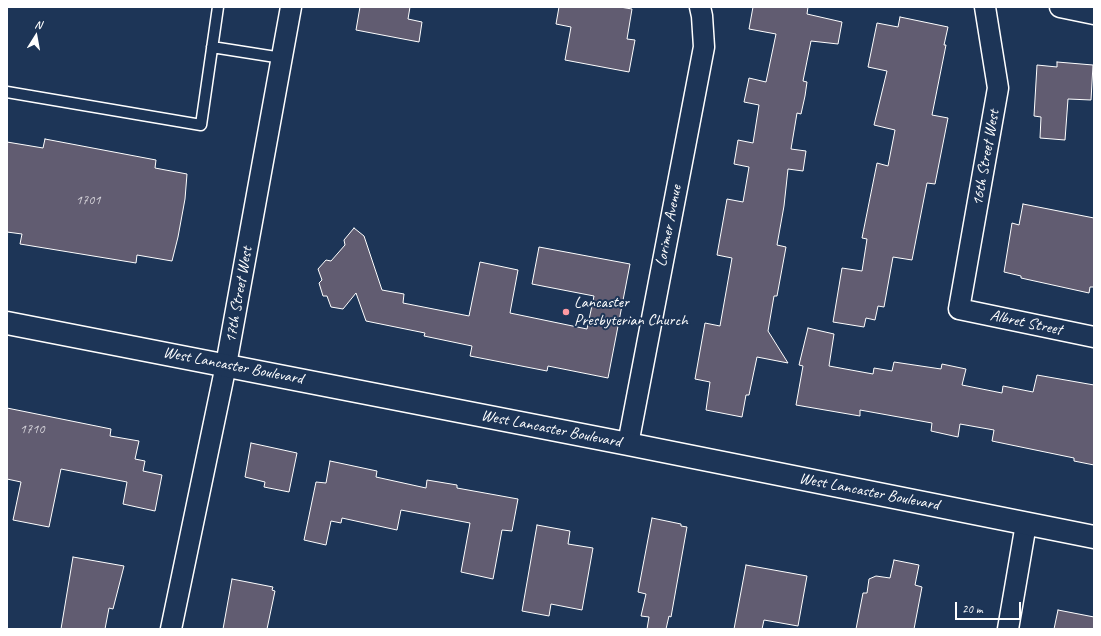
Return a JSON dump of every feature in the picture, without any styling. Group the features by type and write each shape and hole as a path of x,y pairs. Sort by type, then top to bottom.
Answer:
{"street":[{"name":"17th Street West","path":"171,629 226,365 292,7"},
{"name":"Lorimer Avenue","path":"628,444 704,47 700,7"},
{"name":"16th Street West","path":"959,309 998,88 985,7"},
{"path":"1060,7 1094,14"},
{"name":"Albret Street","path":"959,309 1094,337"},
{"name":"West Lancaster Boulevard","path":"7,323 628,444 1094,537"},
{"path":"1008,629 1026,524"}],"lane":[{"path":"7,92 200,125 218,7"},
{"path":"212,47 282,58"}],"building":[{"path":"360,7 410,7 408,19 422,22 419,42 356,30"},
{"path":"559,7 620,7 632,9 627,39 635,40 629,72 565,60 571,27 556,24"},
{"path":"753,7 808,7 807,14 842,22 838,44 811,41 803,81 807,82 805,96 801,114 797,113 791,149 806,151 803,171 788,169 784,206 777,245 786,247 777,296 774,296 768,331 788,363 757,357 749,395 746,395 742,417 706,410 710,382 695,379 705,323 720,326 732,258 717,255 727,199 743,202 749,167 734,164 738,140 753,143 759,105 744,102 749,78 766,82 776,34 749,29"},
{"path":"900,17 948,27 944,45 946,45 932,115 948,118 935,184 927,183 912,260 893,257 884,307 878,306 875,320 866,318 864,327 833,322 842,268 862,271 867,239 862,238 877,163 888,166 895,130 874,125 887,71 868,67 877,23 898,27"},
{"path":"1057,62 1093,65 1091,100 1068,99 1065,140 1040,138 1041,117 1034,116 1037,65 1057,67"},
{"path":"45,139 156,160 155,168 187,174 185,199 172,261 137,255 136,263 20,244 22,234 7,232 7,142 43,148"},
{"path":"1023,204 1094,218 1094,287 1090,287 1089,293 1021,278 1021,276 1004,272 1012,223 1019,225"},
{"path":"354,228 364,236 382,290 404,294 403,303 469,316 480,262 518,270 510,313 587,329 594,296 532,284 539,247 630,264 608,378 548,366 547,371 470,356 472,346 424,336 425,333 366,321 356,293 343,309 331,307 327,296 323,296 319,283 322,280 318,269 326,260 331,261 345,245 344,240"},
{"path":"808,328 834,334 829,366 873,374 874,368 892,371 894,362 941,369 942,364 966,369 962,385 1002,393 1003,386 1033,392 1037,375 1094,385 1094,465 1074,461 1074,458 992,441 994,430 960,424 958,437 931,431 932,423 860,410 860,416 796,405 803,366 799,365"},
{"path":"7,408 111,429 110,436 139,441 135,459 145,461 143,471 162,475 155,511 123,504 127,482 61,469 49,527 13,520 21,482 7,479"},
{"path":"251,443 297,453 289,492 264,487 265,482 245,477"},
{"path":"330,461 377,471 376,477 426,488 427,480 457,485 457,488 518,499 512,531 502,530 493,579 461,572 470,523 401,510 397,530 342,518 341,523 331,521 326,545 304,540 316,482 326,483"},
{"path":"652,518 681,524 681,526 687,527 671,617 669,616 666,629 647,629 649,617 641,616 646,594 638,592"},
{"path":"537,525 570,531 568,544 593,548 582,610 551,604 549,616 522,611"},
{"path":"73,557 124,566 113,609 109,608 105,629 61,629"},
{"path":"894,560 919,565 915,585 922,587 914,629 856,629 863,593 867,593 869,579 876,576 890,578"},
{"path":"746,565 807,576 798,626 764,620 762,629 734,629"},
{"path":"232,579 273,587 272,590 275,591 267,629 223,629"},
{"path":"1058,610 1094,617 1094,629 1054,629"}],"place":[{"name":"Lancaster Presbyterian Church","path":"566,312"}]}
